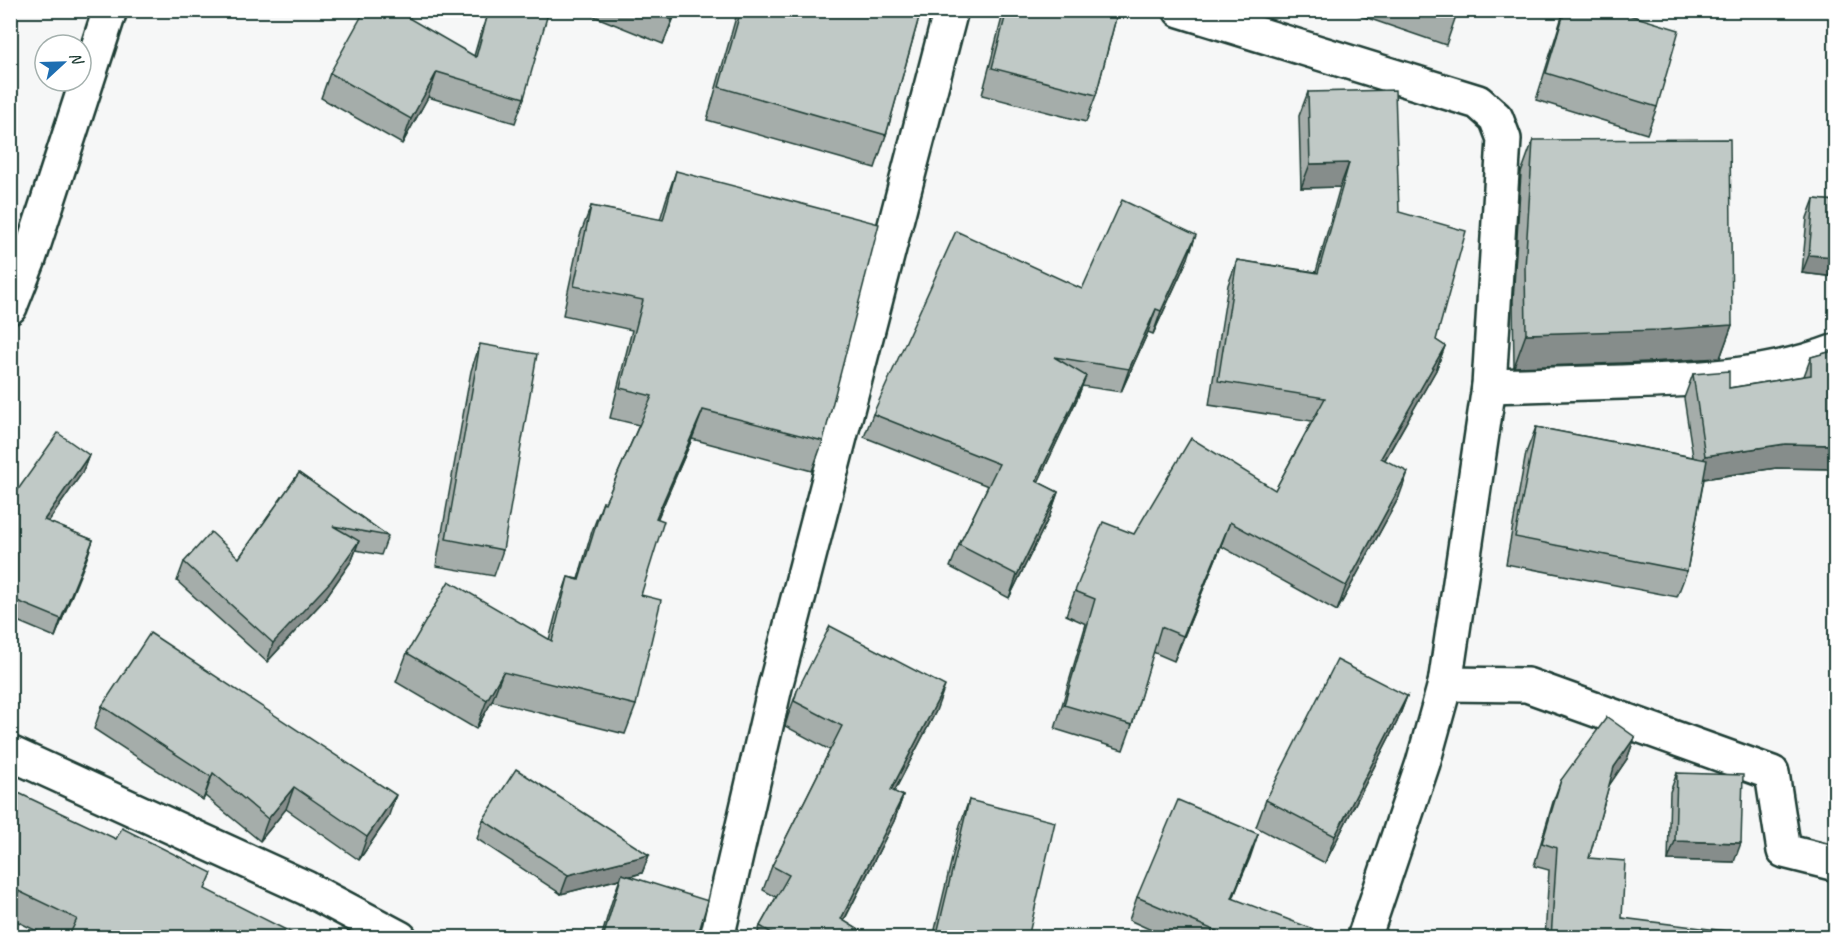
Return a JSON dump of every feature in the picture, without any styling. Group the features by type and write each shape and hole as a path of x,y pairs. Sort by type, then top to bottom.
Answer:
{"street":[{"path":"10,307 29,260 110,10"},
{"path":"717,938 775,687 951,10"},
{"path":"1180,10 1478,102 1496,118 1504,139 1489,386 1445,684 1423,763 1364,938"},
{"path":"1489,386 1689,380 1734,375 1808,361 1836,351"},
{"path":"1445,684 1527,685 1772,773 1784,851 1836,864"},
{"path":"10,753 306,888 400,938"}],"building":[{"path":"365,10 395,10 476,57 489,10 504,14 506,10 549,10 524,98 437,72 411,119 330,73"},
{"path":"650,10 676,10 672,20"},
{"path":"741,10 921,10 886,135 719,87"},
{"path":"1007,10 1118,10 1096,95 992,68"},
{"path":"1433,10 1458,10 1455,18"},
{"path":"1565,10 1613,10 1679,30 1657,107 1546,73"},
{"path":"1395,90 1399,212 1466,231 1436,340 1445,346 1381,458 1408,472 1346,586 1230,522 1183,636 1161,627 1132,725 1064,705 1095,599 1075,591 1103,522 1134,534 1191,438 1275,490 1325,398 1218,381 1237,260 1318,273 1349,163 1310,164 1308,92"},
{"path":"1730,139 1732,325 1660,330 1526,334 1525,268 1533,140"},
{"path":"676,171 879,224 823,441 703,410 656,518 664,521 641,595 661,600 636,705 503,672 487,700 407,653 449,581 552,641 568,577 579,580 603,502 605,503 652,396 620,388 643,300 574,286 591,206 663,220"},
{"path":"1814,199 1836,201 1836,257 1809,255"},
{"path":"1122,200 1196,235 1161,311 1156,309 1129,369 1054,357 1086,376 1036,481 1058,492 1017,575 959,545 999,464 873,414 956,231 1082,289"},
{"path":"480,344 537,354 503,550 446,539"},
{"path":"1836,350 1836,445 1785,444 1705,456 1693,374 1729,371 1729,388 1811,375 1811,357"},
{"path":"1536,427 1707,460 1687,571 1515,537"},
{"path":"58,433 89,455 44,520 93,540 61,619 10,598 10,488 17,491"},
{"path":"299,473 388,536 333,526 359,541 331,581 273,643 184,562 211,532 239,558"},
{"path":"830,626 945,686 891,790 903,796 841,919 872,938 780,938 760,926 789,875 772,866 842,726 794,701"},
{"path":"150,633 396,795 367,837 294,787 268,819 213,773 211,777 102,706"},
{"path":"1337,660 1407,696 1335,836 1266,800"},
{"path":"1607,717 1635,737 1614,767 1589,858 1625,861 1622,918 1725,931 1724,938 1551,938 1557,848 1542,843 1561,780"},
{"path":"516,769 649,855 568,875 483,820"},
{"path":"1677,773 1743,775 1741,843 1675,841"},
{"path":"10,789 116,839 122,828 212,873 205,889 294,934 293,938 68,938 77,919 10,887"},
{"path":"969,800 1055,822 1028,938 936,938"},
{"path":"1178,800 1258,834 1232,898 1331,936 1331,938 1232,938 1137,897"},
{"path":"622,874 708,901 697,938 603,938"}]}
